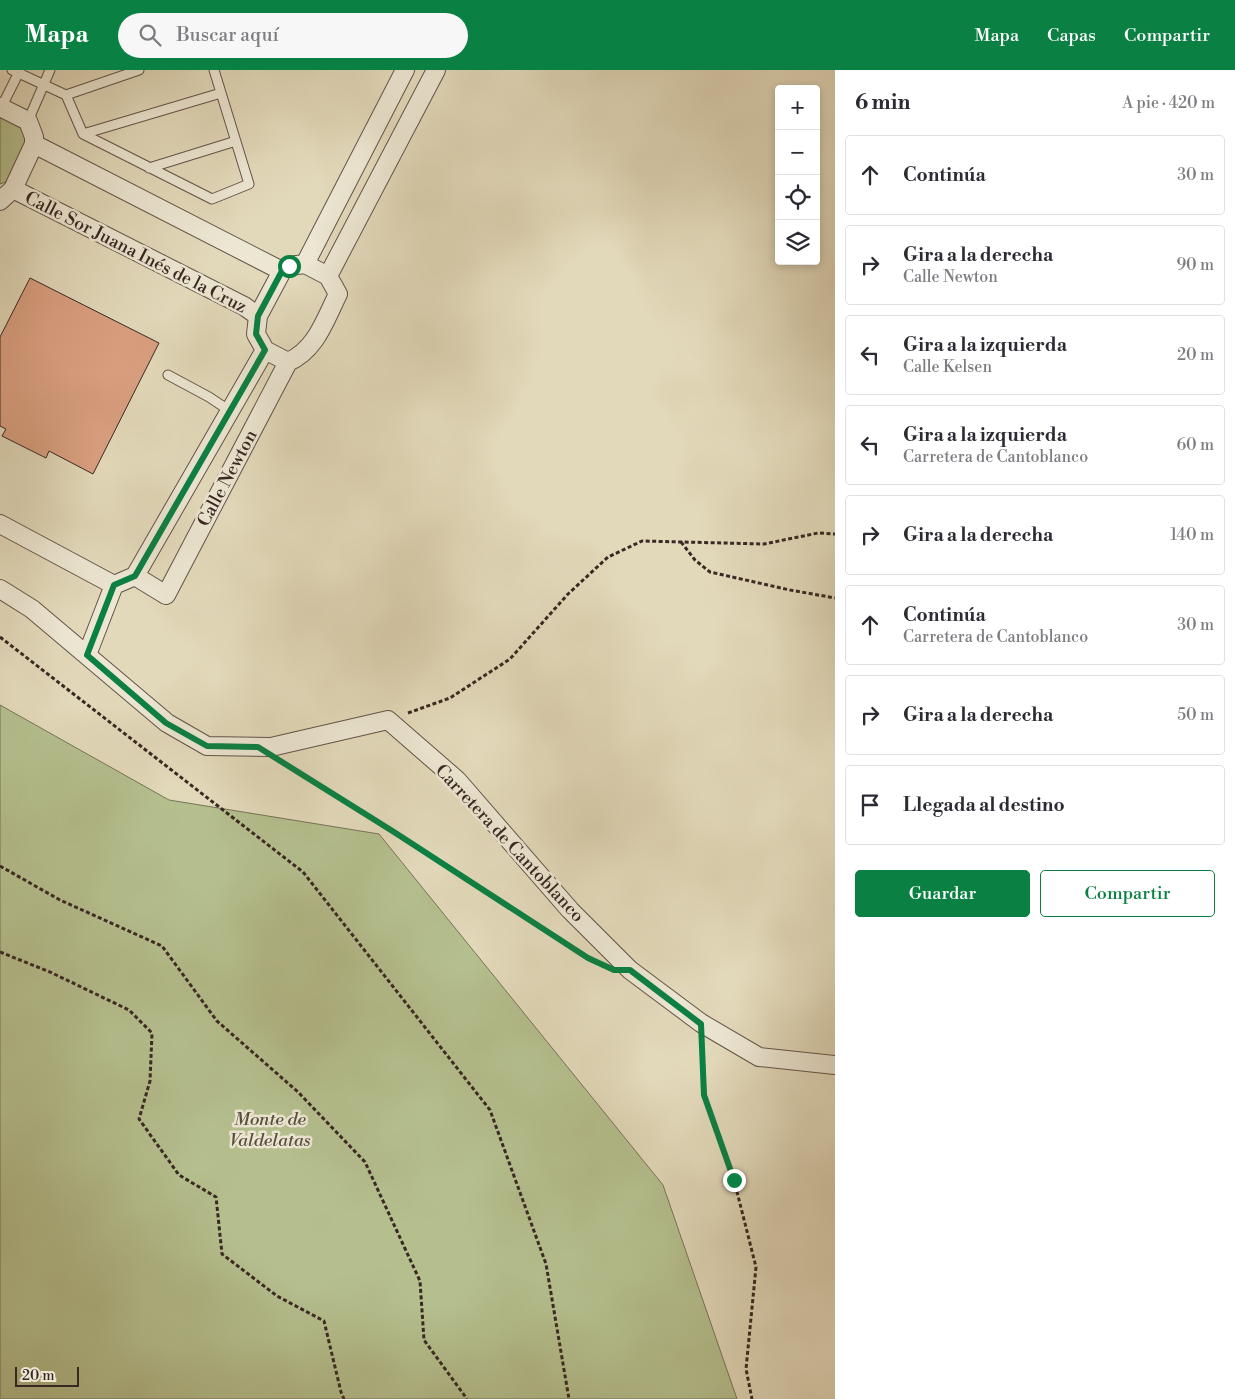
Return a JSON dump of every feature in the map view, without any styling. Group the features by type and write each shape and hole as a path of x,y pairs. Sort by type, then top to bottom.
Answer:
{"street":[{"path":"305,264 405,70"},
{"path":"328,276 436,70"},
{"path":"0,108 28,121 34,137 34,144 7,195"},
{"path":"34,144 282,271"},
{"name":"Calle Sor Juana Inés de la Cruz","path":"7,195 244,306 258,316"},
{"path":"305,264 328,276 338,294 311,346 300,357 288,362 265,350 256,334 258,316 282,271 289,266 305,264"},
{"name":"Calle Newton","path":"265,350 135,576 166,595 288,362"},
{"path":"0,524 114,585"},
{"path":"87,655 114,585 135,576"},
{"path":"0,589 32,608 166,723 207,746 271,747 388,720"},
{"name":"Carretera de Cantoblanco","path":"388,720 457,780 570,910 630,970 701,1024 759,1057 835,1065"}],"lane":[{"path":"28,121 50,70"},
{"path":"66,95 139,70"},
{"path":"0,108 17,71 66,95 83,134 212,199 249,184 214,70"},
{"path":"83,134 221,93"},
{"path":"150,168 236,141"},
{"path":"168,375 209,397 230,411"}],"path":[{"path":"388,720 450,698 510,659 568,594 608,557 642,541 764,544 818,532 835,534"},
{"path":"680,541 695,560 710,572 835,598"},
{"path":"0,637 303,872 490,1110 546,1264 569,1399"},
{"path":"258,747 394,832 588,958"},
{"path":"0,866 60,900 162,946 217,1021 298,1092 365,1162 420,1282 424,1340 467,1399"},
{"path":"0,952 50,972 129,1010 152,1033 150,1081 139,1119 179,1175 216,1197 222,1254 277,1296 324,1321 344,1399"},
{"path":"701,1024 704,1095 734,1180 756,1267 746,1369 752,1399"}],"green space":[{"path":"0,117 23,129 26,146 6,182 0,184"},
{"name":"Monte de Valdelatas","path":"0,705 169,800 379,834 663,1185 737,1399 0,1399"}],"building":[{"path":"30,278 159,343 93,474 49,451 46,458 2,436 6,429 0,426 0,337"}],"route":[{"path":"289,266 282,271 258,316 256,334 265,350 135,576 114,585 87,655 166,723 207,746 258,747 394,832 588,958 614,970 630,970 701,1024 704,1095 734,1180"}]}
